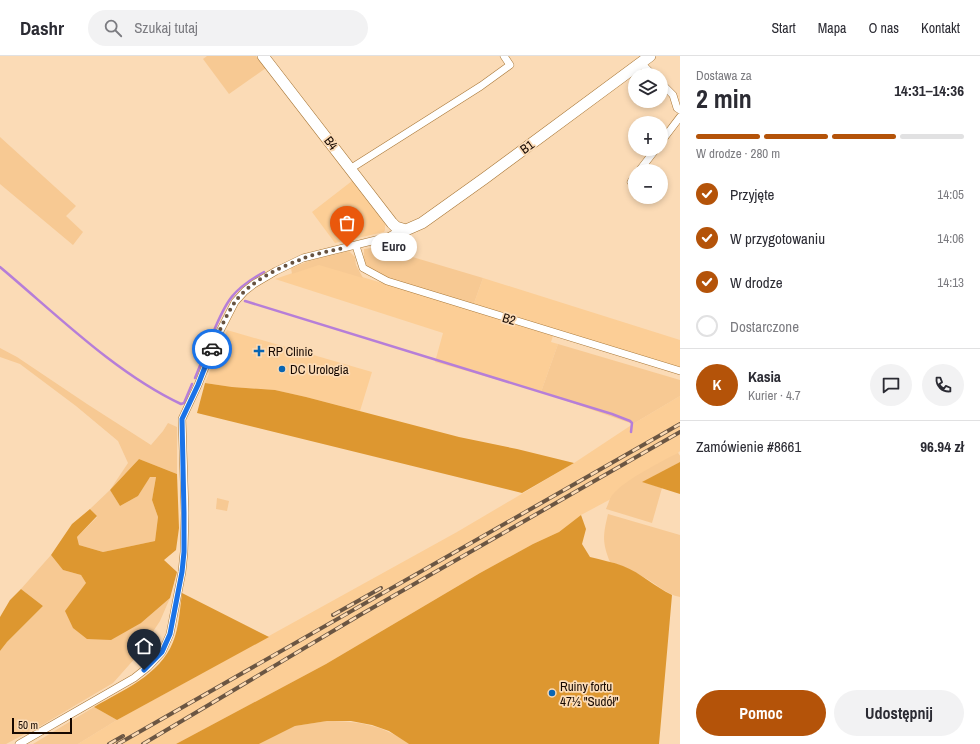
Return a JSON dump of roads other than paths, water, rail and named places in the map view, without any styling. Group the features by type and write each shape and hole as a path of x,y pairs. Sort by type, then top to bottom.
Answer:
{"street":[{"path":"350,169 481,86 510,65 504,56"},
{"name":"B1","path":"400,229 410,229 430,217 650,56"},
{"name":"B4","path":"265,57 392,223 400,229"},
{"path":"641,63 646,68"},
{"path":"668,89 674,95 677,108 680,110"},
{"path":"668,133 680,117"},
{"path":"644,164 651,156"},
{"path":"18,744 134,678 148,668 162,652 170,634 182,572 184,513 182,419 198,385 218,334 235,302 245,291 276,271 303,258 388,237 400,229"},
{"name":"B2","path":"356,246 363,268 387,281 680,371"}],"waterway":[{"path":"0,267 86,341 133,376 157,391 181,404 184,403 192,384"},
{"path":"213,333 222,312 232,297 245,284 264,272"},
{"path":"245,301 612,414 630,421 632,423 631,432"},
{"path":"195,378 210,341"}],"railway":[{"path":"118,744 680,424"},
{"path":"143,744 360,615 680,432"},
{"path":"333,615 381,588"},
{"path":"109,744 123,736"}],"place":[{"name":"Euro","path":"347,247"},
{"name":"RP Clinic","path":"259,351"},
{"name":"DC Urologia","path":"282,369"},
{"name":"Ruiny fortu 47½ \"Sudół\"","path":"552,693"}]}
